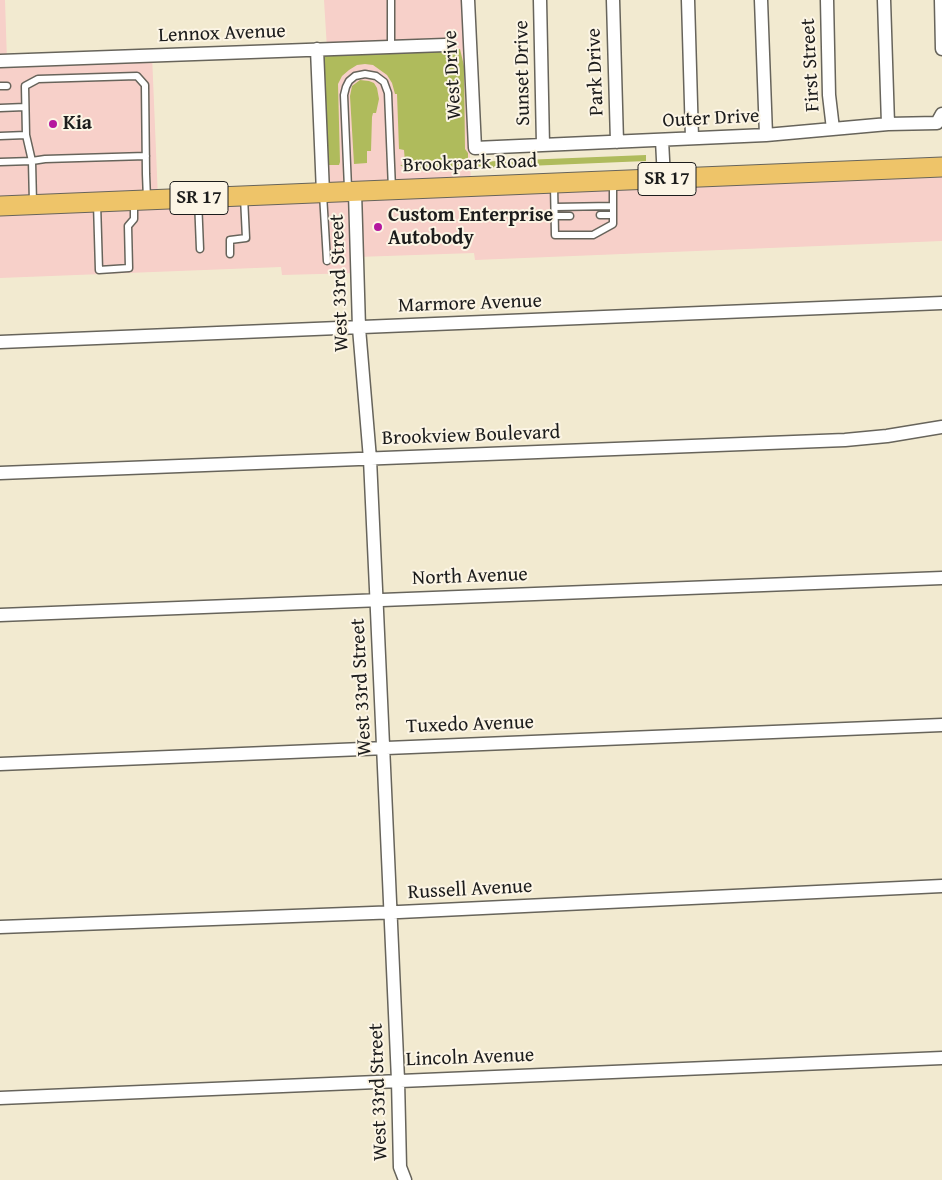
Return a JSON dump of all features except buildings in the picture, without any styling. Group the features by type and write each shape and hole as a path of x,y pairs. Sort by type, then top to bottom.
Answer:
{"main road":[{"name":"Brookpark Road","path":"0,206 942,167"}],"street":[{"name":"West Drive","path":"468,0 475,148"},
{"name":"Sunset Drive","path":"540,0 543,145"},
{"name":"Park Drive","path":"613,0 617,142"},
{"path":"688,0 692,138"},
{"path":"761,0 766,135"},
{"name":"First Street","path":"827,0 829,95 833,129"},
{"path":"884,0 888,124"},
{"path":"941,0 942,49"},
{"name":"Lennox Avenue","path":"0,61 446,45"},
{"name":"West 33rd Street","path":"317,49 323,193"},
{"name":"Outer Drive","path":"475,148 766,135 888,124 937,123 942,114"},
{"path":"662,140 664,179"},
{"name":"West 33rd Street","path":"352,192 359,328 370,458 398,1080 400,1167 405,1180"},
{"name":"Marmore Avenue","path":"0,342 942,303"},
{"name":"Brookview Boulevard","path":"0,473 845,440 942,427"},
{"name":"North Avenue","path":"0,615 942,578"},
{"name":"Tuxedo Avenue","path":"0,764 942,725"},
{"name":"Russell Avenue","path":"0,927 390,912 942,886"},
{"name":"Lincoln Avenue","path":"0,1098 942,1058"}],"lane":[{"path":"391,0 391,47"},
{"path":"352,192 344,96 349,80 355,76 365,74 376,76 384,82 388,93 392,190"},
{"path":"33,205 32,161 26,135 25,86 38,79 137,76 145,85 146,156 140,200 134,219 128,226 129,268 99,270 97,202"},
{"path":"0,108 25,107"},
{"path":"0,136 26,135"},
{"path":"0,162 146,156"},
{"path":"554,183 555,235 593,235 614,224 613,181"},
{"path":"323,193 327,261"},
{"path":"230,254 230,240 246,238 244,196"},
{"path":"198,198 200,249"},
{"path":"555,207 613,206"},
{"path":"600,215 613,214"},
{"path":"555,216 570,216"}],"shaded area":[{"path":"0,0 5,0 7,61 152,55 158,199 323,193 327,49 324,0 465,0 471,186 942,167 942,241 475,260 474,253 357,257 358,273 282,275 281,267 0,278"}],"green space":[{"path":"460,49 464,66 465,149 468,153 468,159 405,162 404,150 399,149 397,94 395,94 392,83 387,75 373,65 365,64 357,65 349,70 342,76 338,84 340,162 339,165 323,165 319,55"},
{"path":"360,80 374,83 379,99 376,113 373,113 372,117 371,151 367,151 367,163 354,164 350,96 352,86"},
{"path":"646,155 646,161 409,171 400,165"}],"place":[{"name":"Kia","path":"53,124"},
{"name":"Custom Enterprise Autobody","path":"378,227"}]}
